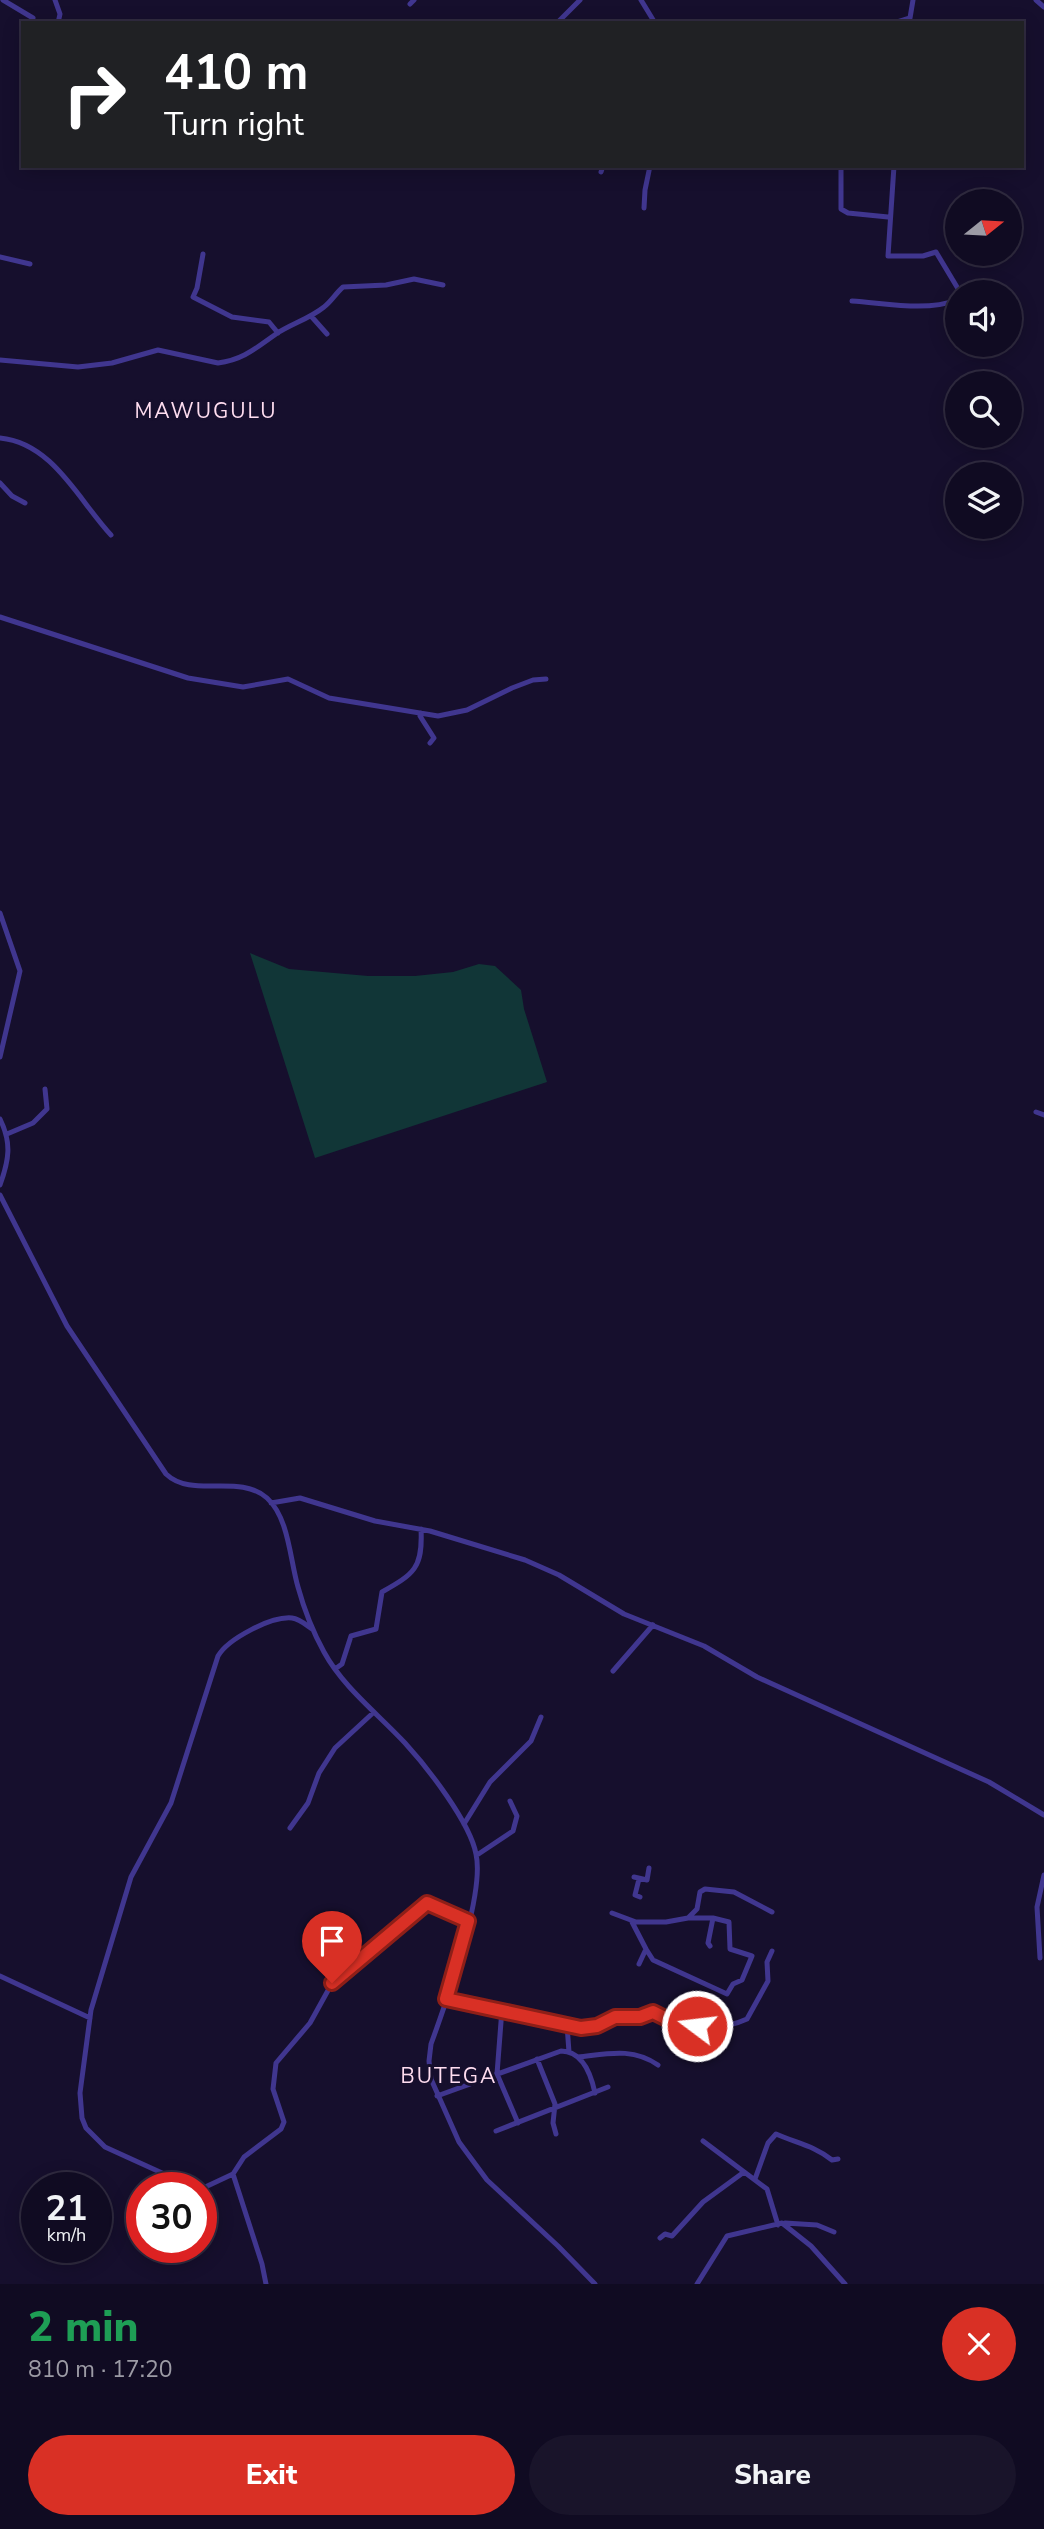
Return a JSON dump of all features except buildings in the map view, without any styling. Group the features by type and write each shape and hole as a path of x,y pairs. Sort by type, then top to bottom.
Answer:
{"street":[{"path":"3,0 33,18"},
{"path":"55,0 60,15 58,21"},
{"path":"559,21 580,0"},
{"path":"641,0 654,21"},
{"path":"908,21 912,15 913,0"},
{"path":"1036,0 1044,7"},
{"path":"645,208 650,168"},
{"path":"841,168 841,209 848,213 888,217"},
{"path":"894,168 888,217 888,256 923,256 936,252 955,280"},
{"path":"203,254 193,297 232,317 269,322 278,333"},
{"path":"0,257 30,264"},
{"path":"0,360 78,367 112,363 158,350 218,363 241,359 278,333 326,306 343,287 386,285 414,279 443,285"},
{"path":"852,301 919,306 945,305"},
{"path":"311,316 327,334"},
{"path":"0,444 2,438 31,450 58,469 111,535"},
{"path":"0,483 12,496 25,503"},
{"path":"2,617 31,629 188,678 243,687 288,679 329,698 438,716 458,712 533,680 546,679"},
{"path":"421,713 420,716 434,738 430,743"},
{"path":"0,913 20,971 0,1057"},
{"path":"7,1134 33,1123 47,1109 45,1089"},
{"path":"1036,1112 1044,1115"},
{"path":"0,1119 7,1134 10,1159 0,1185"},
{"path":"0,1195 67,1326 166,1474 181,1484 219,1484 250,1490 261,1494 271,1503 282,1525 298,1589 313,1630 335,1669 414,1752 464,1824 477,1855 478,1879 429,2054 431,2078 459,2142 487,2180 595,2284"},
{"path":"271,1503 300,1498 375,1521 421,1529 526,1560 559,1575 624,1614 704,1646 757,1677 989,1782 1044,1815"},
{"path":"335,1669 342,1664 351,1636 376,1629 383,1592 415,1571 422,1547 421,1529"},
{"path":"160,2172 105,2147 86,2128 82,2118 80,2093 90,2018 131,1877 171,1803 218,1656 233,1640 281,1619 295,1619 313,1630"},
{"path":"613,1671 653,1625"},
{"path":"290,1828 308,1803 319,1773 335,1748 374,1712"},
{"path":"464,1824 490,1782 531,1741 541,1717"},
{"path":"477,1855 513,1831 517,1816 510,1801"},
{"path":"640,1897 635,1895 637,1878 648,1880 649,1868"},
{"path":"1040,1958 1037,1906 1044,1875"},
{"path":"688,1918 697,1909 701,1890 705,1889 734,1892 772,1912"},
{"path":"217,2182 233,2174 244,2157 281,2129 284,2122 283,2113 273,2089 274,2071 280,2058 310,2023 336,1976 372,1952 423,1905 433,1904 468,1921"},
{"path":"612,1913 632,1922 713,1918 729,1922 730,1949 752,1956 742,1980 733,1984 727,1994 653,1960 632,1922"},
{"path":"710,1947 708,1943 713,1918"},
{"path":"639,1964 646,1949"},
{"path":"446,1999 591,2028 615,2017 640,2017 653,2012 679,2025 692,2024 704,2029 747,2020 768,1981 766,1962 772,1951"},
{"path":"0,1976 90,2018"},
{"path":"502,2009 497,2074 518,2123"},
{"path":"567,2025 569,2052"},
{"path":"438,2096 561,2051 579,2057 585,2064 596,2093"},
{"path":"579,2057 607,2052 627,2053 658,2065"},
{"path":"537,2059 555,2104 553,2123 556,2134"},
{"path":"496,2131 608,2087"},
{"path":"755,2179 768,2143 776,2134 808,2145 832,2160 838,2159"},
{"path":"703,2141 755,2179 769,2194 780,2224 811,2246 845,2284"},
{"path":"660,2238 665,2234 672,2235 703,2202 744,2172"},
{"path":"233,2174 266,2284"},
{"path":"697,2284 727,2236 780,2224 817,2225 834,2232"}],"green space":[{"path":"250,953 289,969 368,976 415,976 453,972 479,964 495,966 521,990 524,1009 547,1082 315,1158"}],"district":[{"name":"MAWUGULU","path":"206,411"},
{"name":"BUTEGA","path":"449,2076"}],"route":[{"path":"332,1983 336,1976 372,1952 383,1939 427,1903 468,1921 446,1999 471,2006 515,2011 539,2020 581,2028 591,2028 615,2017 640,2017 649,2012 679,2025 697,2026"}]}
